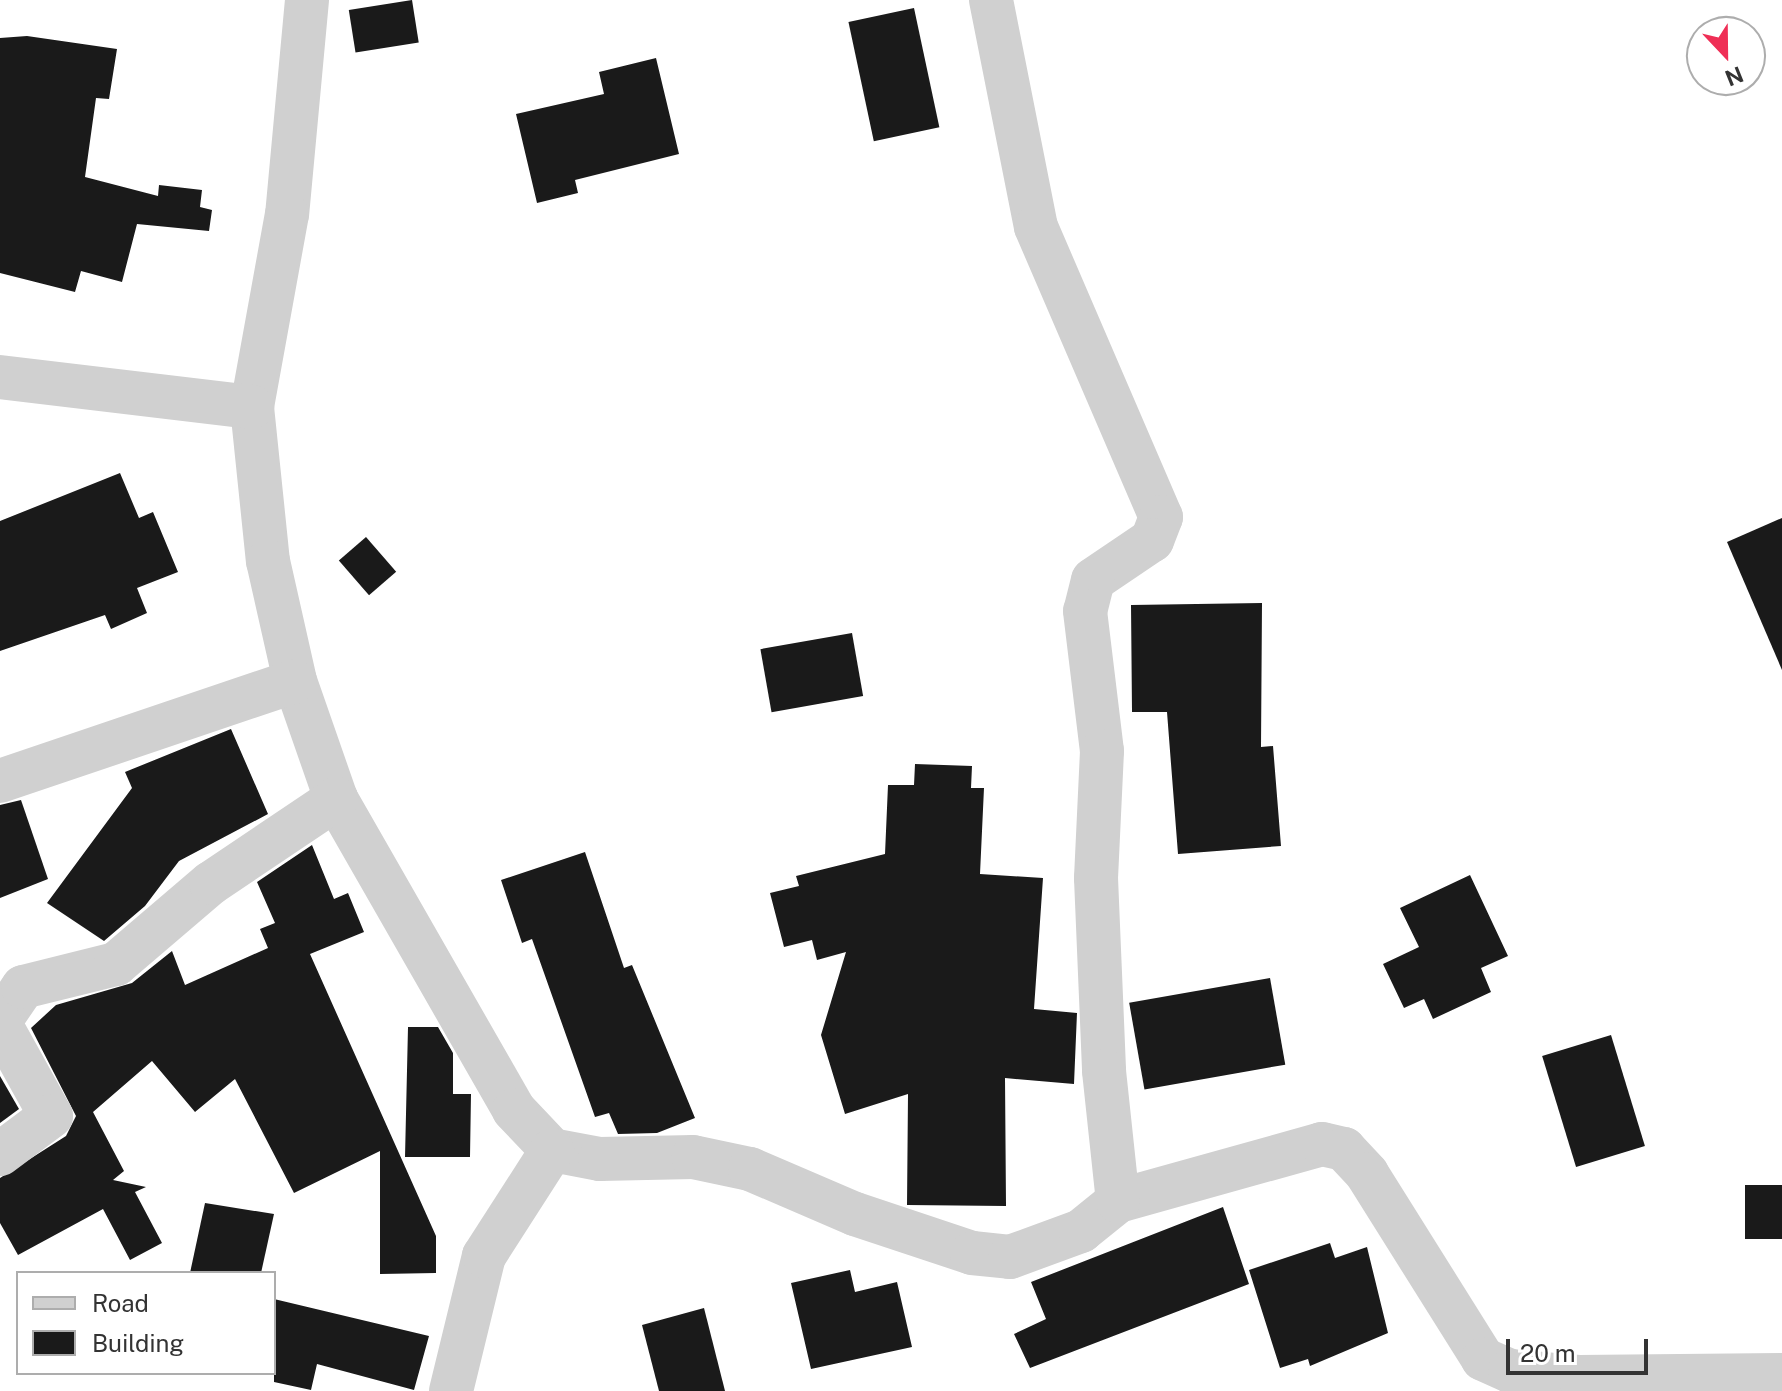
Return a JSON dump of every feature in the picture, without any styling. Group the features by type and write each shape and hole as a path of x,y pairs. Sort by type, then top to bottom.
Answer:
{"street":[{"path":"307,0 287,214 252,407 268,561 295,681 336,799 514,1110 552,1150 600,1159 693,1157 750,1169 855,1214 972,1253 1010,1257 1081,1231 1118,1201 1298,1147 1344,1149 1384,1200 1483,1359 1510,1371 1579,1377 1782,1375"},
{"path":"991,0 1036,227 1161,517 1152,540 1093,580 1085,611 1102,751 1102,1041 1118,1201"},
{"path":"0,377 252,407"},
{"path":"0,781 295,681"},
{"path":"0,1154 51,1116 0,1022 23,987 116,964 211,883 336,799"},
{"path":"451,1391 484,1256 552,1150"}],"building":[{"path":"412,0 419,42 356,52 349,10"},
{"path":"914,8 939,127 874,141 848,22"},
{"path":"27,36 117,49 109,99 96,98 85,177 158,196 159,185 202,190 200,207 212,210 209,231 137,224 122,282 81,271 75,292 0,273 0,38"},
{"path":"656,58 679,154 575,180 578,193 537,203 516,114 604,94 599,72"},
{"path":"120,473 139,518 153,512 178,572 137,588 147,613 111,629 105,615 0,651 0,521"},
{"path":"1782,518 1782,670 1727,542"},
{"path":"366,537 396,572 369,595 339,561"},
{"path":"1262,603 1261,747 1273,746 1281,846 1178,854 1167,712 1132,712 1131,605"},
{"path":"852,633 863,696 772,712 760,649"},
{"path":"231,729 268,814 179,861 145,906 104,941 47,903 132,788 125,772"},
{"path":"915,764 972,766 971,788 984,788 980,874 1043,878 1034,1009 1077,1013 1074,1084 1005,1078 1006,1206 907,1205 908,1094 845,1114 821,1035 846,952 817,960 812,940 784,947 770,893 799,886 796,876 885,854 888,785 914,785"},
{"path":"21,800 48,879 0,898 0,805"},
{"path":"312,845 334,899 348,893 364,932 310,954 436,1236 436,1273 380,1274 380,1151 294,1193 235,1079 195,1112 152,1061 93,1112 124,1171 113,1180 146,1187 135,1192 162,1243 130,1260 103,1209 18,1255 0,1223 0,1178 66,1136 76,1116 31,1028 56,1005 132,983 172,951 185,985 268,948 260,929 275,923 257,882"},
{"path":"585,852 624,968 632,965 695,1118 657,1133 618,1134 609,1113 595,1117 532,939 522,943 501,880"},
{"path":"1470,875 1508,956 1481,968 1491,992 1433,1019 1424,999 1404,1008 1383,964 1419,947 1400,908"},
{"path":"1270,978 1285,1065 1144,1089 1129,1003"},
{"path":"408,1027 438,1027 453,1053 453,1094 471,1094 470,1157 405,1157"},
{"path":"1611,1035 1645,1146 1576,1167 1542,1056"},
{"path":"0,1076 19,1109 0,1123"},
{"path":"1745,1185 1782,1185 1782,1239 1745,1239"},
{"path":"205,1203 274,1214 261,1271 190,1271"},
{"path":"1223,1207 1249,1284 1030,1368 1014,1334 1046,1319 1031,1282"},
{"path":"1330,1243 1335,1258 1367,1247 1388,1333 1310,1366 1308,1359 1280,1368 1249,1270"},
{"path":"850,1270 855,1292 897,1282 912,1347 811,1369 791,1283"},
{"path":"276,1299 429,1336 414,1390 317,1364 311,1390 274,1382"},
{"path":"704,1308 725,1391 659,1391 642,1325"}]}
